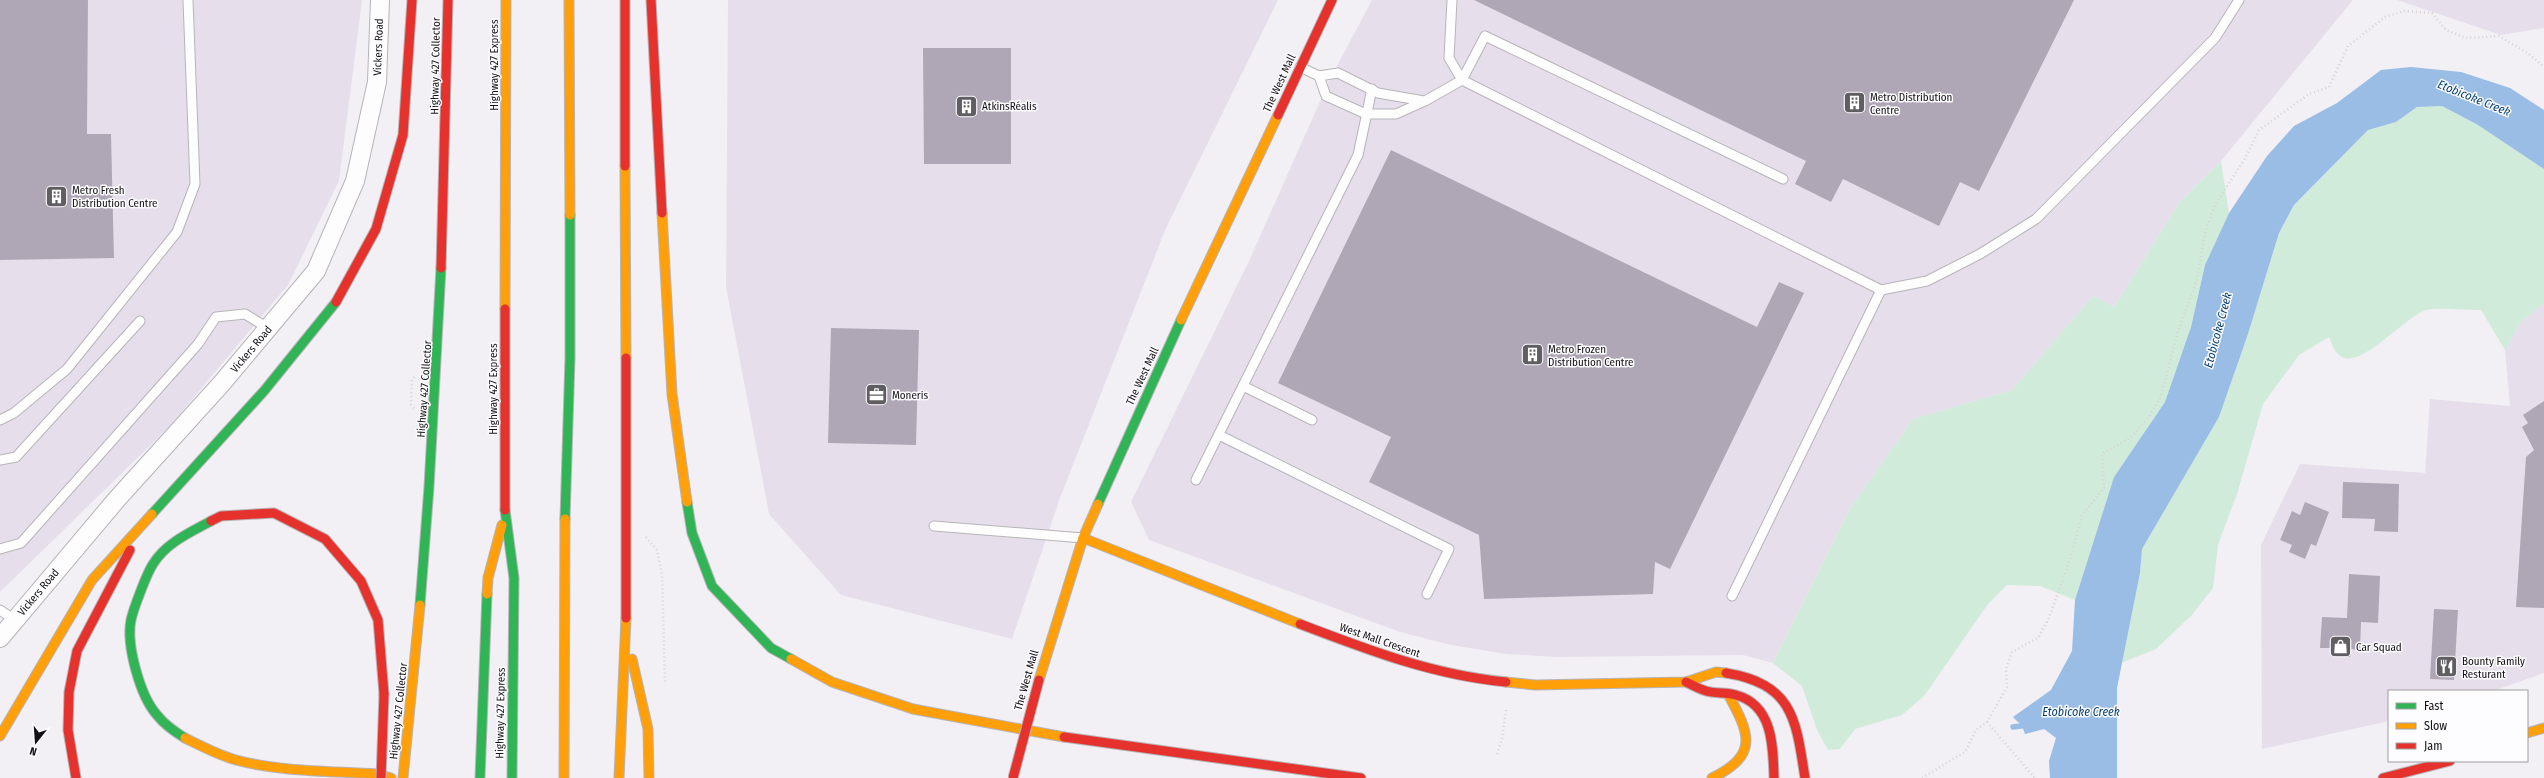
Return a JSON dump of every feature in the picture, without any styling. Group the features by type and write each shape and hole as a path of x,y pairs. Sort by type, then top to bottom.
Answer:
{"main road":[{"path":"0,736 92,580 264,391 336,302 376,229 403,135 412,0"},
{"name":"Highway 427 Collector","path":"403,778 412,695 436,391 445,197 448,0"},
{"name":"Highway 427 Express","path":"506,0 505,516 514,578 512,778"},
{"path":"564,778 565,533 570,358 569,0"},
{"path":"620,778 620,725 626,635 625,0"},
{"path":"651,0 672,394 692,533 712,586 771,648 832,682 913,709 1079,740 1361,778"},
{"name":"The West Mall","path":"1013,778 1039,680 1083,538 1146,394 1332,0"},
{"path":"382,778 384,694 378,620 361,581 325,539 274,513 221,516 175,540 153,564 131,620 130,642 140,682 156,715 176,733 210,751 236,760 280,767 377,774 391,778"},
{"path":"480,778 488,578 505,516"},
{"path":"76,778 68,730 69,692 77,651 146,521"},
{"name":"West Mall Crescent","path":"1083,538 1379,655 1441,673 1483,680 1535,684 1686,682 1716,672 1730,673 1755,679 1775,691 1786,702 1796,723 1805,778"},
{"path":"626,635 648,730 649,778"},
{"name":"West Mall Crescent","path":"1686,682 1708,692 1728,694 1753,702 1764,715 1770,732 1774,778"},
{"path":"1712,778 1731,769 1739,762 1747,743 1745,723 1728,694"},
{"path":"2528,733 2544,728"},
{"path":"2383,778 2446,762"}],"street":[{"name":"Vickers Road","path":"0,638 117,499 268,328 316,271 355,181 377,82 380,0"}],"lane":[{"path":"0,420 14,413 67,369 177,232 195,184 188,0"},
{"path":"1452,0 1449,58 1462,80 1881,290 1927,281 1980,254 2036,219 2215,38 2239,0"},
{"path":"1319,76 1326,96 1366,114 1396,114 1425,101 1462,80 1485,36 1782,179"},
{"path":"1300,66 1319,76 1338,73 1372,90 1398,98 1425,101"},
{"path":"1196,480 1358,154 1372,90"},
{"path":"1732,596 1881,290"},
{"path":"0,549 21,543 198,344 216,317 245,314 268,328"},
{"path":"0,460 16,457 140,321"},
{"path":"1243,386 1312,420"},
{"path":"1219,435 1449,549 1427,594"},
{"path":"934,526 1083,538"},
{"path":"0,610 15,620"}],"path":[{"path":"1922,778 1931,775 1965,752 1976,730 1988,722 2007,687 2006,669 2012,652 2038,638 2048,620 2079,534 2082,515 2104,488 2102,454 2131,437 2149,417 2161,396 2178,331 2196,283 2206,229 2216,203 2246,157 2259,130 2309,94 2329,87 2348,46 2385,17 2404,11 2432,14 2446,30 2466,38 2499,36 2529,54 2544,67"},
{"path":"626,524 652,541 659,556 664,601 665,682"},
{"path":"1497,754 1502,739 1506,710"},
{"path":"1988,722 2034,778"}],"shaded area":[{"path":"0,0 362,0 339,181 288,285 169,427 0,592"},
{"path":"728,0 1278,0 1166,228 1060,498 1012,639 841,595 769,514 726,287"},
{"path":"1372,0 2353,0 2221,161 2179,203 2114,307 2093,296 2012,390 1913,419 1851,507 1773,663 1743,655 1557,657 1506,654 1451,645 1400,632 1149,540 1131,502 1249,261 1329,81"},
{"path":"2397,0 2544,0 2544,28 2501,35"},
{"path":"2544,303 2544,673 2496,690 2388,690 2388,721 2262,749 2261,545 2300,464 2425,473 2430,399 2510,406 2505,350 2521,322"}],"green space":[{"path":"2442,106 2478,125 2544,169 2544,303 2521,322 2505,350 2481,310 2431,309 2417,315 2369,351 2358,357 2347,359 2339,355 2334,349 2329,337 2299,355 2263,404 2237,494 2218,545 2213,588 2191,616 2156,649 2121,663 2140,573 2142,549 2219,417 2248,334 2279,233 2294,205 2368,130 2396,122 2417,107"},
{"path":"2221,161 2229,213 2205,265 2191,327 2165,402 2114,477 2075,600 2040,586 2007,585 1988,604 1924,696 1902,715 1855,729 1840,749 1828,750 1817,730 1802,686 1773,663 1851,507 1913,419 2012,390 2093,296 2114,307 2179,203"}],"water":[{"name":"Etobicoke Creek","path":"2411,67 2461,72 2510,88 2544,110 2544,169 2478,125 2442,106 2417,107 2396,122 2368,130 2294,205 2279,233 2248,334 2219,417 2142,549 2140,573 2117,688 2117,778 2050,778 2049,761 2056,738 2044,729 2025,734 2022,726 2013,717 2051,690 2072,651 2075,600 2114,477 2165,402 2191,327 2205,265 2229,213 2267,156 2294,126 2337,103 2381,70"}],"building":[{"name":"Metro Fresh Distribution Centre","path":"0,0 88,0 87,134 111,134 114,258 0,260"},
{"name":"Metro Distribution Centre","path":"1474,0 2074,0 1979,191 1960,182 1939,226 1843,179 1831,202 1795,184 1806,161"},
{"name":"AtkinsRéalis","path":"923,48 1011,48 1011,164 924,164"},
{"name":"Metro Frozen Distribution Centre","path":"1391,150 1757,327 1779,282 1804,293 1670,569 1655,562 1653,594 1484,599 1479,535 1369,482 1391,437 1278,383"},
{"path":"831,328 919,330 916,445 828,443"},
{"path":"2544,401 2544,608 2516,607 2526,457 2534,450 2522,427 2528,423 2523,415"},
{"path":"2343,482 2399,484 2398,532 2374,531 2375,519 2342,518"},
{"path":"2305,502 2329,512 2316,546 2311,544 2305,559 2289,552 2292,545 2280,540 2292,511 2300,515"},
{"path":"2349,574 2380,576 2378,623 2361,622 2360,650 2350,649 2350,657 2332,656 2332,648 2320,648 2322,617 2347,618"},
{"path":"2434,609 2458,610 2454,680 2430,679"}],"waterway":[{"path":"2013,727 2028,725"}],"traffic: fast":[{"path":"565,519 570,358 570,215"},
{"path":"420,605 429,487 441,268"},
{"path":"152,514 264,391 336,302"},
{"path":"1098,504 1181,320"},
{"path":"687,502 692,533 712,586 771,648 791,659"},
{"path":"505,510 514,578 512,778"},
{"path":"185,738 170,728 160,718 145,696 133,656 130,630 131,620 147,575 158,557 171,544 211,521"},
{"path":"480,778 487,594"}],"traffic: slow":[{"path":"505,309 506,0"},
{"path":"569,0 570,215"},
{"path":"1181,320 1278,115"},
{"path":"625,166 626,358"},
{"path":"662,213 672,394 687,502"},
{"path":"1039,680 1083,538 1098,504"},
{"path":"0,736 92,580 152,514"},
{"path":"564,778 565,519"},
{"path":"487,594 488,578 502,525"},
{"path":"1083,538 1300,624"},
{"path":"403,778 420,605"},
{"path":"619,778 626,618"},
{"path":"632,659 648,729 649,778"},
{"path":"791,659 832,682 913,709 1064,737"},
{"path":"1506,682 1535,685 1686,682 1716,672 1726,673"},
{"path":"1712,778 1737,761 1744,752 1746,742 1745,732 1741,721 1728,694"},
{"path":"2528,733 2544,728"},
{"path":"185,738 223,756 253,764 288,769 377,774 391,778"}],"traffic: jam":[{"path":"336,302 376,229 403,135 412,0"},
{"path":"441,268 448,0"},
{"path":"625,0 625,166"},
{"path":"651,0 662,213"},
{"path":"1278,115 1332,0"},
{"path":"505,309 505,510"},
{"path":"626,358 626,618"},
{"path":"211,521 221,516 274,513 325,539 361,581 378,620 384,694"},
{"path":"76,778 68,730 69,692 77,651 130,550"},
{"path":"1300,624 1401,660 1453,674 1506,682"},
{"path":"1726,673 1748,678 1765,686 1778,696 1787,708 1794,722 1805,778"},
{"path":"1013,778 1039,680"},
{"path":"1686,682 1706,691 1736,695 1748,700 1757,708 1764,717 1771,740 1774,778"},
{"path":"381,778 384,694"},
{"path":"1064,737 1361,778"},
{"path":"2383,778 2446,762"}],"place":[{"name":"Metro Distribution Centre","path":"1855,103"},
{"name":"AtkinsRéalis","path":"967,106"},
{"name":"Metro Fresh Distribution Centre","path":"56,196"},
{"name":"Metro Frozen Distribution Centre","path":"1533,355"},
{"name":"Moneris","path":"876,395"},
{"name":"Car Squad","path":"2341,647"},
{"name":"Bounty Family Resturant","path":"2447,667"}]}
